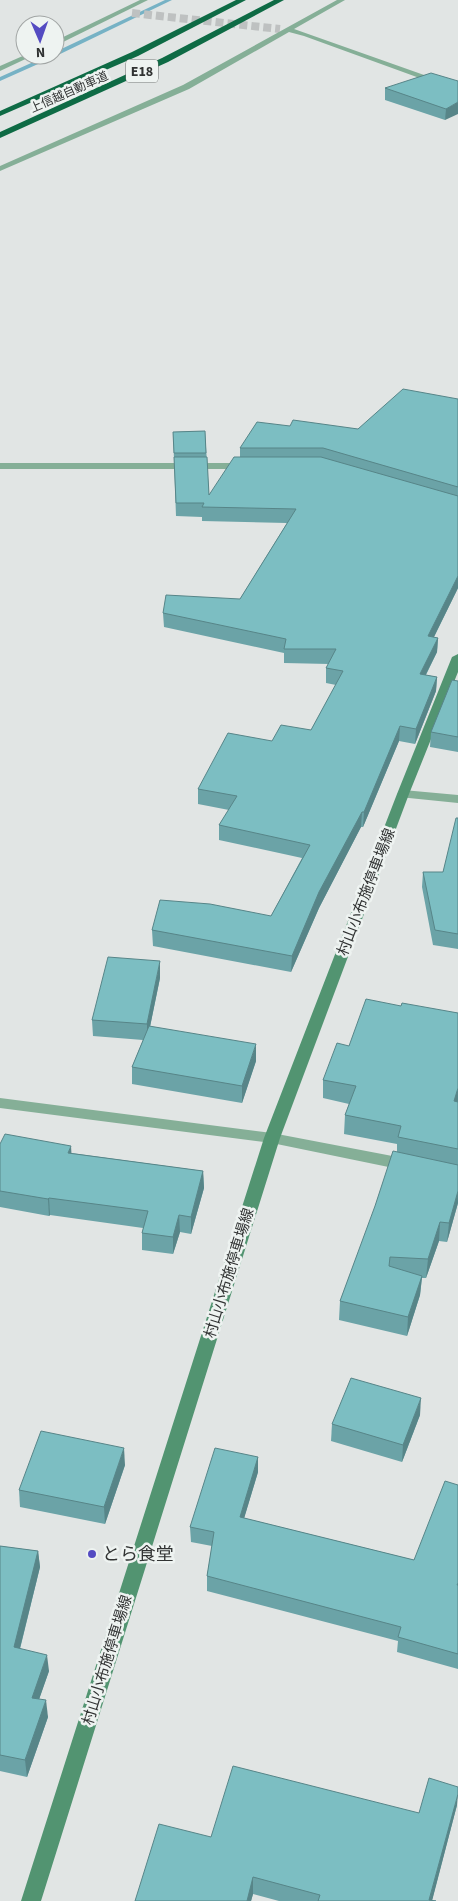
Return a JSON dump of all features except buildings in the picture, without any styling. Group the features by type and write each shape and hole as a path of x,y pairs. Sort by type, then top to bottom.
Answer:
{"highway":[{"name":"上信越自動車道","path":"0,114 135,54 242,0"},
{"name":"上信越自動車道","path":"0,135 165,60 280,0"}],"main road":[{"name":"村山小布施停車場線","path":"32,1901 272,1138 403,794 458,657"}],"street":[{"path":"65,39 145,0"},
{"path":"0,169 186,87 342,0"},
{"path":"123,12 132,14"},
{"path":"280,29 291,30 332,43 458,90"},
{"path":"0,69 15,62"},
{"path":"0,466 254,466"},
{"path":"403,794 458,799"},
{"path":"0,1103 272,1138 421,1168"}],"waterway":[{"path":"65,49 169,0"},
{"path":"0,79 32,65"}],"tunnel":[{"path":"132,13 280,29"}],"place":[{"name":"とら食堂","path":"92,1554"}]}
